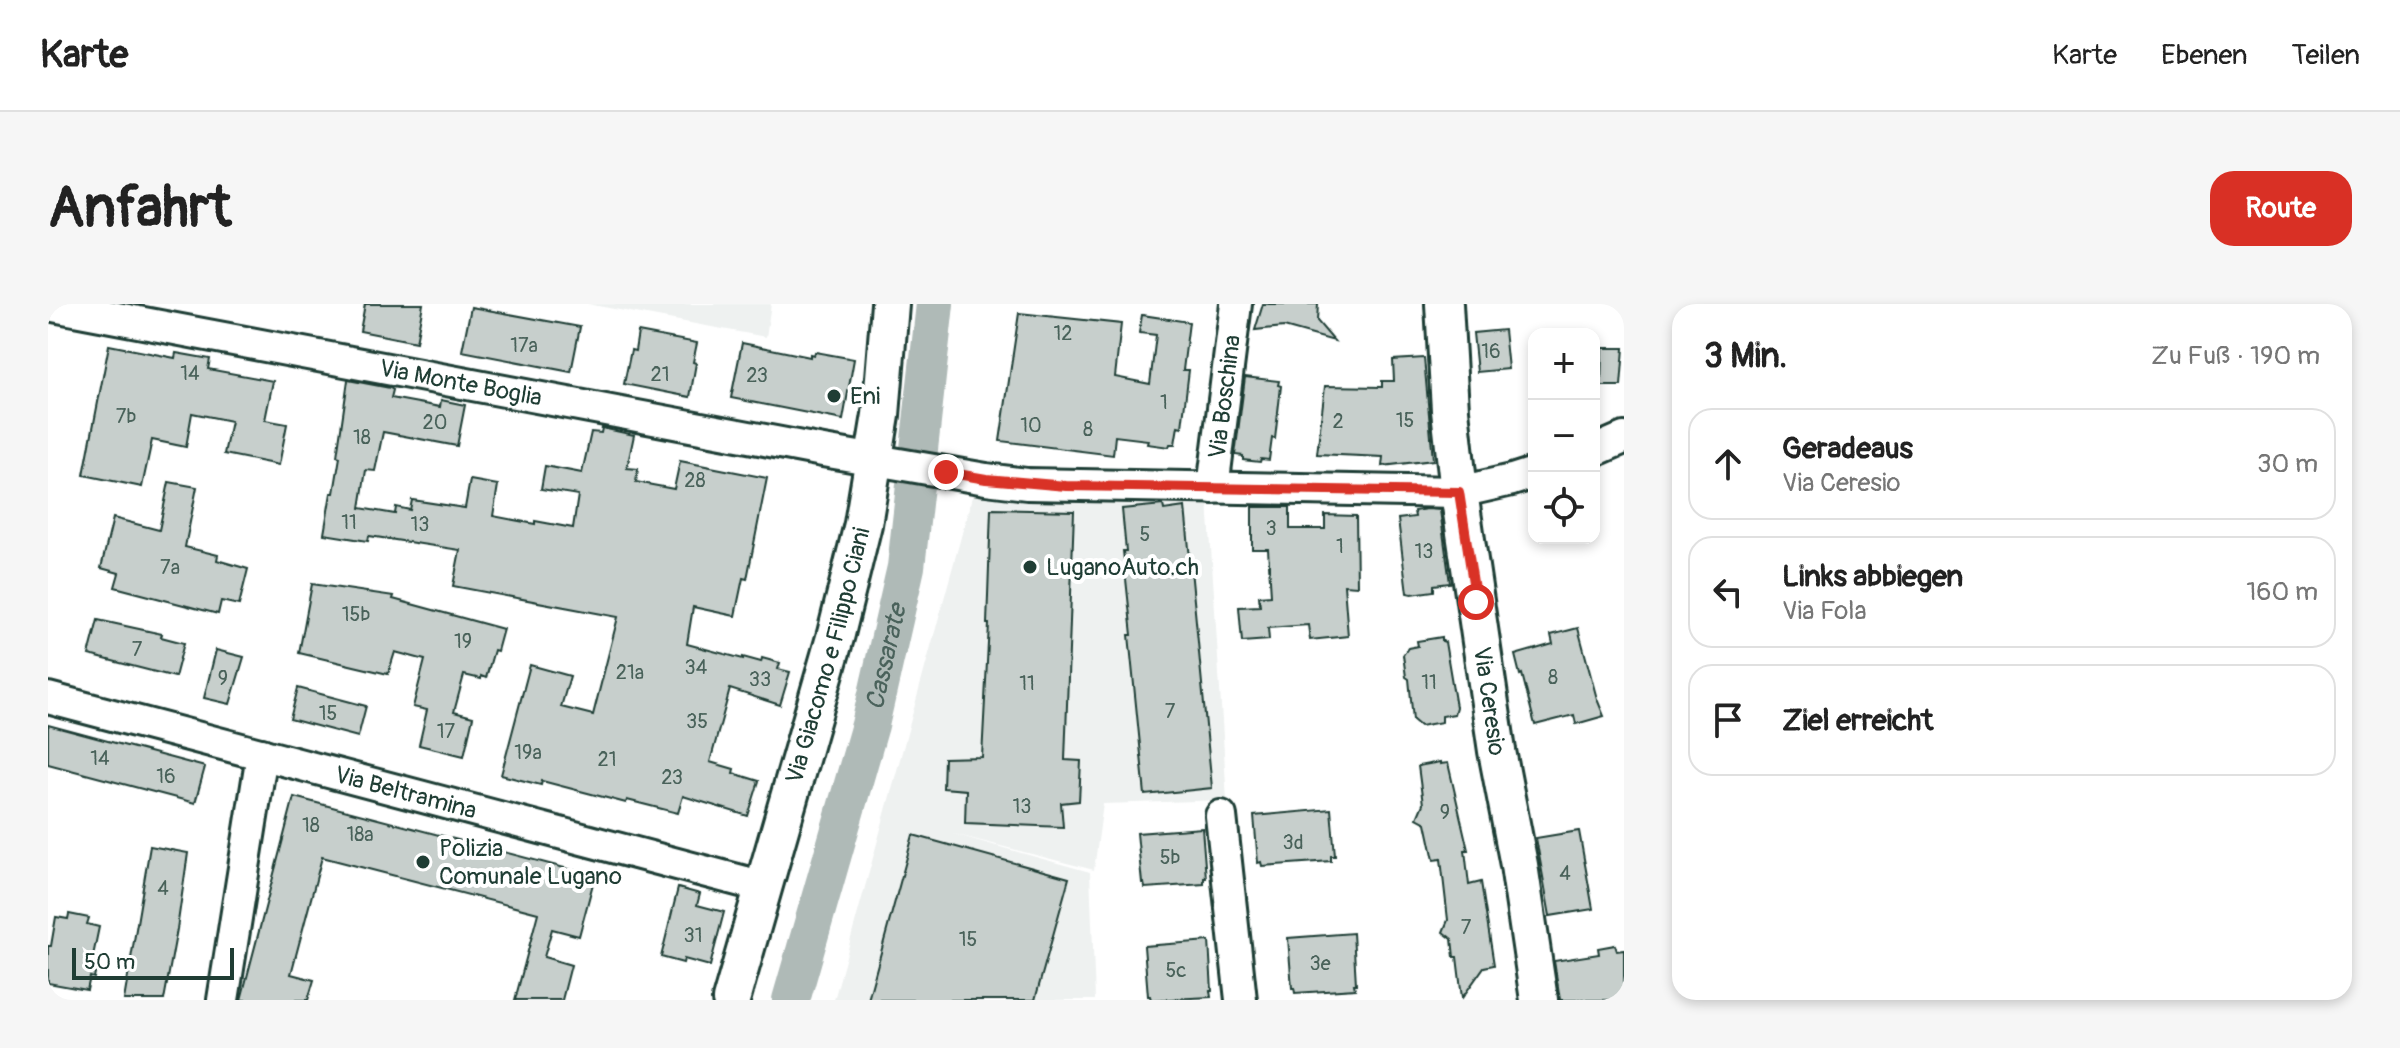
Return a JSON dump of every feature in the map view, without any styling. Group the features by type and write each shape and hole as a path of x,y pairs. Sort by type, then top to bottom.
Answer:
{"main road":[{"name":"Via Giacomo e Filippo Ciani","path":"731,1000 836,634 863,524 884,461 881,415 890,304"},
{"name":"Via Ceresio","path":"1444,304 1450,410 1459,492 1497,751 1519,865 1539,1000"}],"street":[{"name":"Via Boschina","path":"1213,488 1236,304"},
{"name":"Via Monte Boglia","path":"48,305 884,461 1027,484 1459,492 1528,475"},
{"path":"1600,448 1624,438"},
{"name":"Via Beltramina","path":"48,698 764,887"},
{"path":"223,1000 262,754"},
{"path":"1221,816 1241,1000"}],"shaded area":[{"path":"587,304 771,304 766,337"},
{"path":"973,493 1095,501 1208,500 1227,800 1103,804 1094,870 950,833 1090,872 1095,1000 834,1000"}],"building":[{"path":"365,304 423,304 416,342 360,331"},
{"path":"1263,304 1318,304 1317,321 1334,341 1284,327 1255,330"},
{"path":"471,307 580,327 571,372 462,351"},
{"path":"1019,313 1121,324 1115,377 1150,384 1156,335 1139,333 1142,315 1189,322 1183,370 1189,370 1182,427 1178,426 1175,444 1169,447 1147,444 1148,440 1115,436 1113,455 1000,441"},
{"path":"1504,330 1508,369 1477,372 1473,333"},
{"path":"638,332 697,343 690,397 624,384"},
{"path":"742,343 810,357 815,352 854,359 843,420 731,398"},
{"path":"109,345 175,358 176,353 210,359 208,369 273,381 265,420 287,424 279,465 224,454 231,421 192,413 186,447 152,440 142,487 84,475"},
{"path":"1602,348 1624,348 1621,386 1601,386"},
{"path":"1424,358 1433,460 1382,466 1383,457 1317,454 1325,386 1382,387 1382,381 1394,381 1393,360"},
{"path":"1245,377 1279,381 1278,385 1281,386 1275,439 1272,438 1269,460 1243,460 1243,456 1235,455"},
{"path":"348,380 390,388 393,390 391,398 440,407 441,400 465,405 457,446 383,432 375,471 366,470 360,508 395,514 396,507 410,510 412,500 465,508 470,480 498,485 493,516 573,528 578,495 541,489 545,466 582,473 591,432 601,433 602,428 634,435 627,468 638,469 636,482 674,489 680,461 767,478 747,579 743,578 735,616 693,607 687,644 743,659 761,662 762,658 780,663 778,669 790,672 780,705 730,689 710,762 759,781 748,816 683,796 678,813 542,781 541,785 501,775 530,665 570,676 561,707 593,715 618,617 453,586 460,550 369,536 368,541 324,534 340,457 337,456"},
{"path":"169,482 197,487 185,547 218,555 217,560 248,569 239,605 221,601 218,614 115,587 119,573 101,568 113,518 159,530"},
{"path":"1163,505 1164,510 1185,507 1212,788 1145,795 1129,635 1132,635 1122,509"},
{"path":"1252,507 1290,507 1290,529 1325,529 1325,515 1356,516 1357,586 1344,585 1348,636 1310,640 1308,625 1268,628 1269,640 1242,642 1239,607 1260,606 1259,596 1271,595 1268,549 1252,549"},
{"path":"991,509 1074,511 1065,760 1081,761 1079,801 1061,803 1063,827 965,823 966,790 943,788 944,758 982,757"},
{"path":"1440,510 1450,583 1434,585 1434,591 1407,593 1398,519 1415,517 1414,511"},
{"path":"312,584 394,596 393,599 503,629 486,678 464,675 454,712 473,717 464,756 419,745 427,710 413,707 425,660 395,652 388,674 299,653"},
{"path":"98,620 162,634 161,637 184,643 175,677 89,655"},
{"path":"1578,628 1604,716 1576,724 1574,715 1535,725 1515,655 1553,644 1551,635"},
{"path":"1442,637 1456,707 1454,714 1442,716 1442,722 1420,726 1413,720 1403,655 1408,648 1418,646 1417,641"},
{"path":"216,650 244,657 230,704 204,698"},
{"path":"298,688 366,706 358,737 290,719"},
{"path":"48,725 205,767 195,803 48,764"},
{"path":"1448,763 1468,850 1465,850 1469,885 1481,882 1494,965 1484,967 1462,998 1452,939 1443,932 1448,920 1441,859 1434,860 1426,823 1417,818 1423,804 1418,766"},
{"path":"294,797 595,876 579,936 552,929 544,957 571,965 562,1000 515,1000 538,913 322,857 291,974 314,980 308,1000 241,1000"},
{"path":"1331,809 1335,856 1331,856 1331,861 1262,866 1261,862 1258,863 1254,816"},
{"path":"1202,828 1204,884 1145,888 1137,833"},
{"path":"1579,831 1593,909 1550,916 1536,838"},
{"path":"913,835 1069,878 1035,1000 868,1000"},
{"path":"150,846 188,853 177,929 164,1000 124,1000"},
{"path":"678,888 700,894 697,905 724,912 710,966 661,957"},
{"path":"69,914 89,918 87,924 99,927 93,956 98,957 94,978 90,977 87,990 48,983 48,946 51,946 56,917 68,919"},
{"path":"1353,933 1355,989 1295,993 1288,938"},
{"path":"1209,941 1211,997 1151,1000 1148,996 1144,946"},
{"path":"1615,945 1617,951 1624,950 1624,1000 1560,1000 1554,961 1599,954 1598,948"}],"waterway":[{"name":"Cassarate","path":"791,1000 870,725 906,567 935,304"}],"place":[{"name":"Eni","path":"834,396"},
{"name":"LuganoAuto.ch","path":"1030,567"},
{"name":"Polizia Comunale Lugano","path":"423,862"}],"route":[{"path":"946,472 1027,484 1066,486 1459,492 1476,602"}]}
